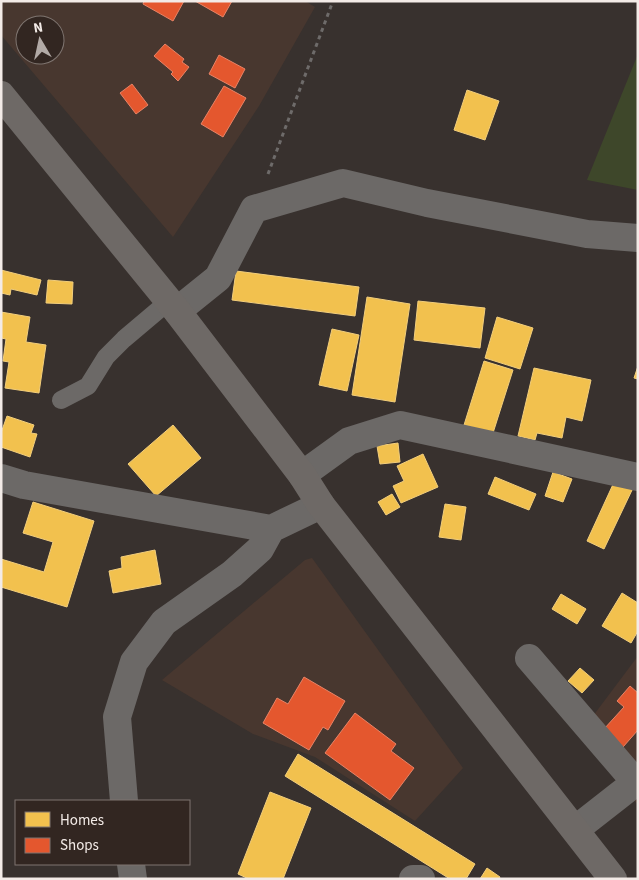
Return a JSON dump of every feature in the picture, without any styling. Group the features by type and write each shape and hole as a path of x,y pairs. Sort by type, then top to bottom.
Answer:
{"main road":[{"path":"1,95 173,306 302,475 321,505 576,829 613,879"}],"street":[{"path":"173,306 218,278 254,209 343,183 426,203 587,234 638,238"},
{"path":"302,475 348,441 400,425 638,477"},
{"path":"1,478 24,485 270,529 321,505"},
{"path":"124,800 117,717 134,662 164,622 232,574 260,549 270,529"},
{"path":"529,658 637,784 576,829"},
{"path":"130,865 133,879"},
{"path":"413,879 421,879"}],"lane":[{"path":"61,400 88,386 106,357 124,338 173,306"}],"path":[{"path":"254,209 334,1"}],"shaded area":[{"path":"1,1 305,1 315,7 259,106 173,237 27,65 65,65 65,15 15,15 15,51 1,35"},
{"path":"312,558 463,768 415,821 315,757 253,734 162,680 305,560"},
{"path":"638,656 638,805 578,736"}],"green space":[{"path":"638,54 638,190 587,180"}],"building: Homes":[{"path":"467,90 499,101 485,140 454,130"},
{"path":"1,270 41,280 37,295 11,289 10,295 1,293"},
{"path":"236,271 359,287 355,316 232,300"},
{"path":"48,280 73,282 72,304 46,303"},
{"path":"367,297 410,304 395,402 352,395"},
{"path":"418,301 485,308 480,348 414,340"},
{"path":"1,312 30,317 26,342 46,345 39,393 5,388 9,362 3,361 6,339 1,338"},
{"path":"497,317 533,328 520,369 485,358"},
{"path":"332,329 359,335 347,391 319,385"},
{"path":"484,361 513,370 493,433 464,425"},
{"path":"638,366 638,379 634,378"},
{"path":"534,368 591,380 582,421 566,417 562,438 537,433 535,440 518,436"},
{"path":"7,416 34,425 31,433 37,434 30,457 1,447 1,433"},
{"path":"173,425 201,458 156,496 128,464"},
{"path":"398,443 400,462 380,464 377,446"},
{"path":"423,454 438,487 401,503 393,486 404,481 397,466"},
{"path":"553,472 572,479 563,502 545,496"},
{"path":"495,477 536,494 529,510 488,494"},
{"path":"615,480 633,488 604,549 587,541"},
{"path":"392,494 400,507 386,515 378,502"},
{"path":"33,502 94,521 67,607 1,587 1,559 44,572 53,542 23,533"},
{"path":"445,504 466,507 461,540 439,537"},
{"path":"155,550 161,584 113,593 109,571 122,568 121,557"},
{"path":"622,593 638,603 638,631 631,643 602,626"},
{"path":"561,594 586,609 577,624 552,609"},
{"path":"580,668 594,680 582,693 568,681"},
{"path":"298,754 475,864 466,879 450,879 285,776"},
{"path":"270,792 311,808 283,879 249,879 238,874"},
{"path":"487,868 500,877 499,879 480,879"}],"building: Shops":[{"path":"144,1 184,1 173,21 143,4"},
{"path":"195,1 232,1 223,17"},
{"path":"165,44 184,59 182,62 189,67 178,81 171,74 173,72 154,56"},
{"path":"219,55 245,69 235,88 209,74"},
{"path":"132,84 148,105 136,114 120,93"},
{"path":"224,86 246,98 223,137 201,124"},
{"path":"304,677 345,701 328,730 323,727 309,750 263,723 277,698 288,704"},
{"path":"630,686 638,693 638,730 623,747 604,729 624,707 617,701"},
{"path":"355,713 396,744 391,751 414,768 390,800 325,753"}]}
